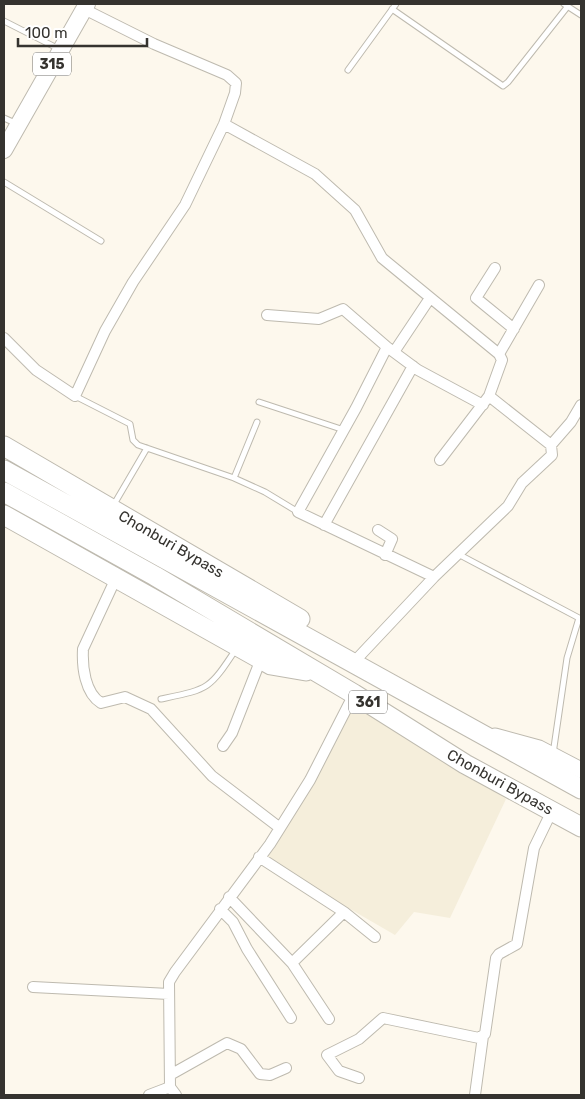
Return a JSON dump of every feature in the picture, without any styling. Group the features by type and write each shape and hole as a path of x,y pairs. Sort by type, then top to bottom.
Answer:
{"highway":[{"name":"Chonburi Bypass","path":"4,446 303,621 333,651"},
{"name":"Chonburi Bypass","path":"4,470 484,733 581,789"},
{"name":"Chonburi Bypass","path":"4,492 155,576 354,694 464,764 581,827"},
{"name":"Chonburi Bypass","path":"4,515 271,665 317,673"}],"main road":[{"name":"315","path":"4,150 11,121 60,50 85,6"},
{"name":"361","path":"484,733 539,748 581,770"},
{"name":"361","path":"464,764 510,798 581,838"}],"street":[{"path":"4,338 36,370 75,396 105,331 133,282 185,205 224,124 235,94 236,83 227,75 154,44 85,6"},
{"path":"224,124 315,174 355,210 382,258 499,354 502,360 486,401 440,460"},
{"path":"495,268 476,298 514,330"},
{"path":"499,354 539,285"},
{"path":"430,298 391,350 298,512 434,577"},
{"path":"268,315 320,319 343,308 391,350 413,366 486,401 551,446"},
{"path":"324,526 413,366"},
{"path":"353,662 434,577 508,506 522,483 552,454 551,446 571,422 581,405"},
{"path":"378,530 392,539 385,555"},
{"path":"116,578 83,650 82,661 92,694 102,704 125,697 151,709 212,776 280,828"},
{"path":"223,746 232,733 261,659"},
{"path":"149,1095 173,1091 170,1075 169,982 174,972 280,828 310,780 354,694"},
{"path":"475,1095 496,958 499,954 517,944 534,848 548,820"},
{"path":"259,857 344,912 375,936"},
{"path":"229,897 292,962 329,1019"},
{"path":"220,910 233,922 246,949 291,1018"},
{"path":"292,962 344,912"},
{"path":"33,987 169,994"},
{"path":"359,1078 339,1071 327,1055 359,1039 382,1018 479,1038 483,1036"},
{"path":"170,1075 227,1042 241,1049 260,1074 270,1075 286,1068"}],"lane":[{"path":"348,70 396,4"},
{"path":"392,9 503,86 566,5 581,15"},
{"path":"4,21 60,50"},
{"path":"4,182 101,241"},
{"path":"75,396 130,424 133,440 138,445 234,478 265,492 298,512"},
{"path":"260,402 345,430"},
{"path":"234,478 257,422"},
{"path":"111,509 147,448"},
{"path":"458,554 579,618 580,624 567,658 553,755"},
{"path":"161,699 190,693 208,686 217,679 238,646"}],"shaded area":[{"path":"349,695 402,725 506,799 450,918 414,912 395,935 264,859"}]}
